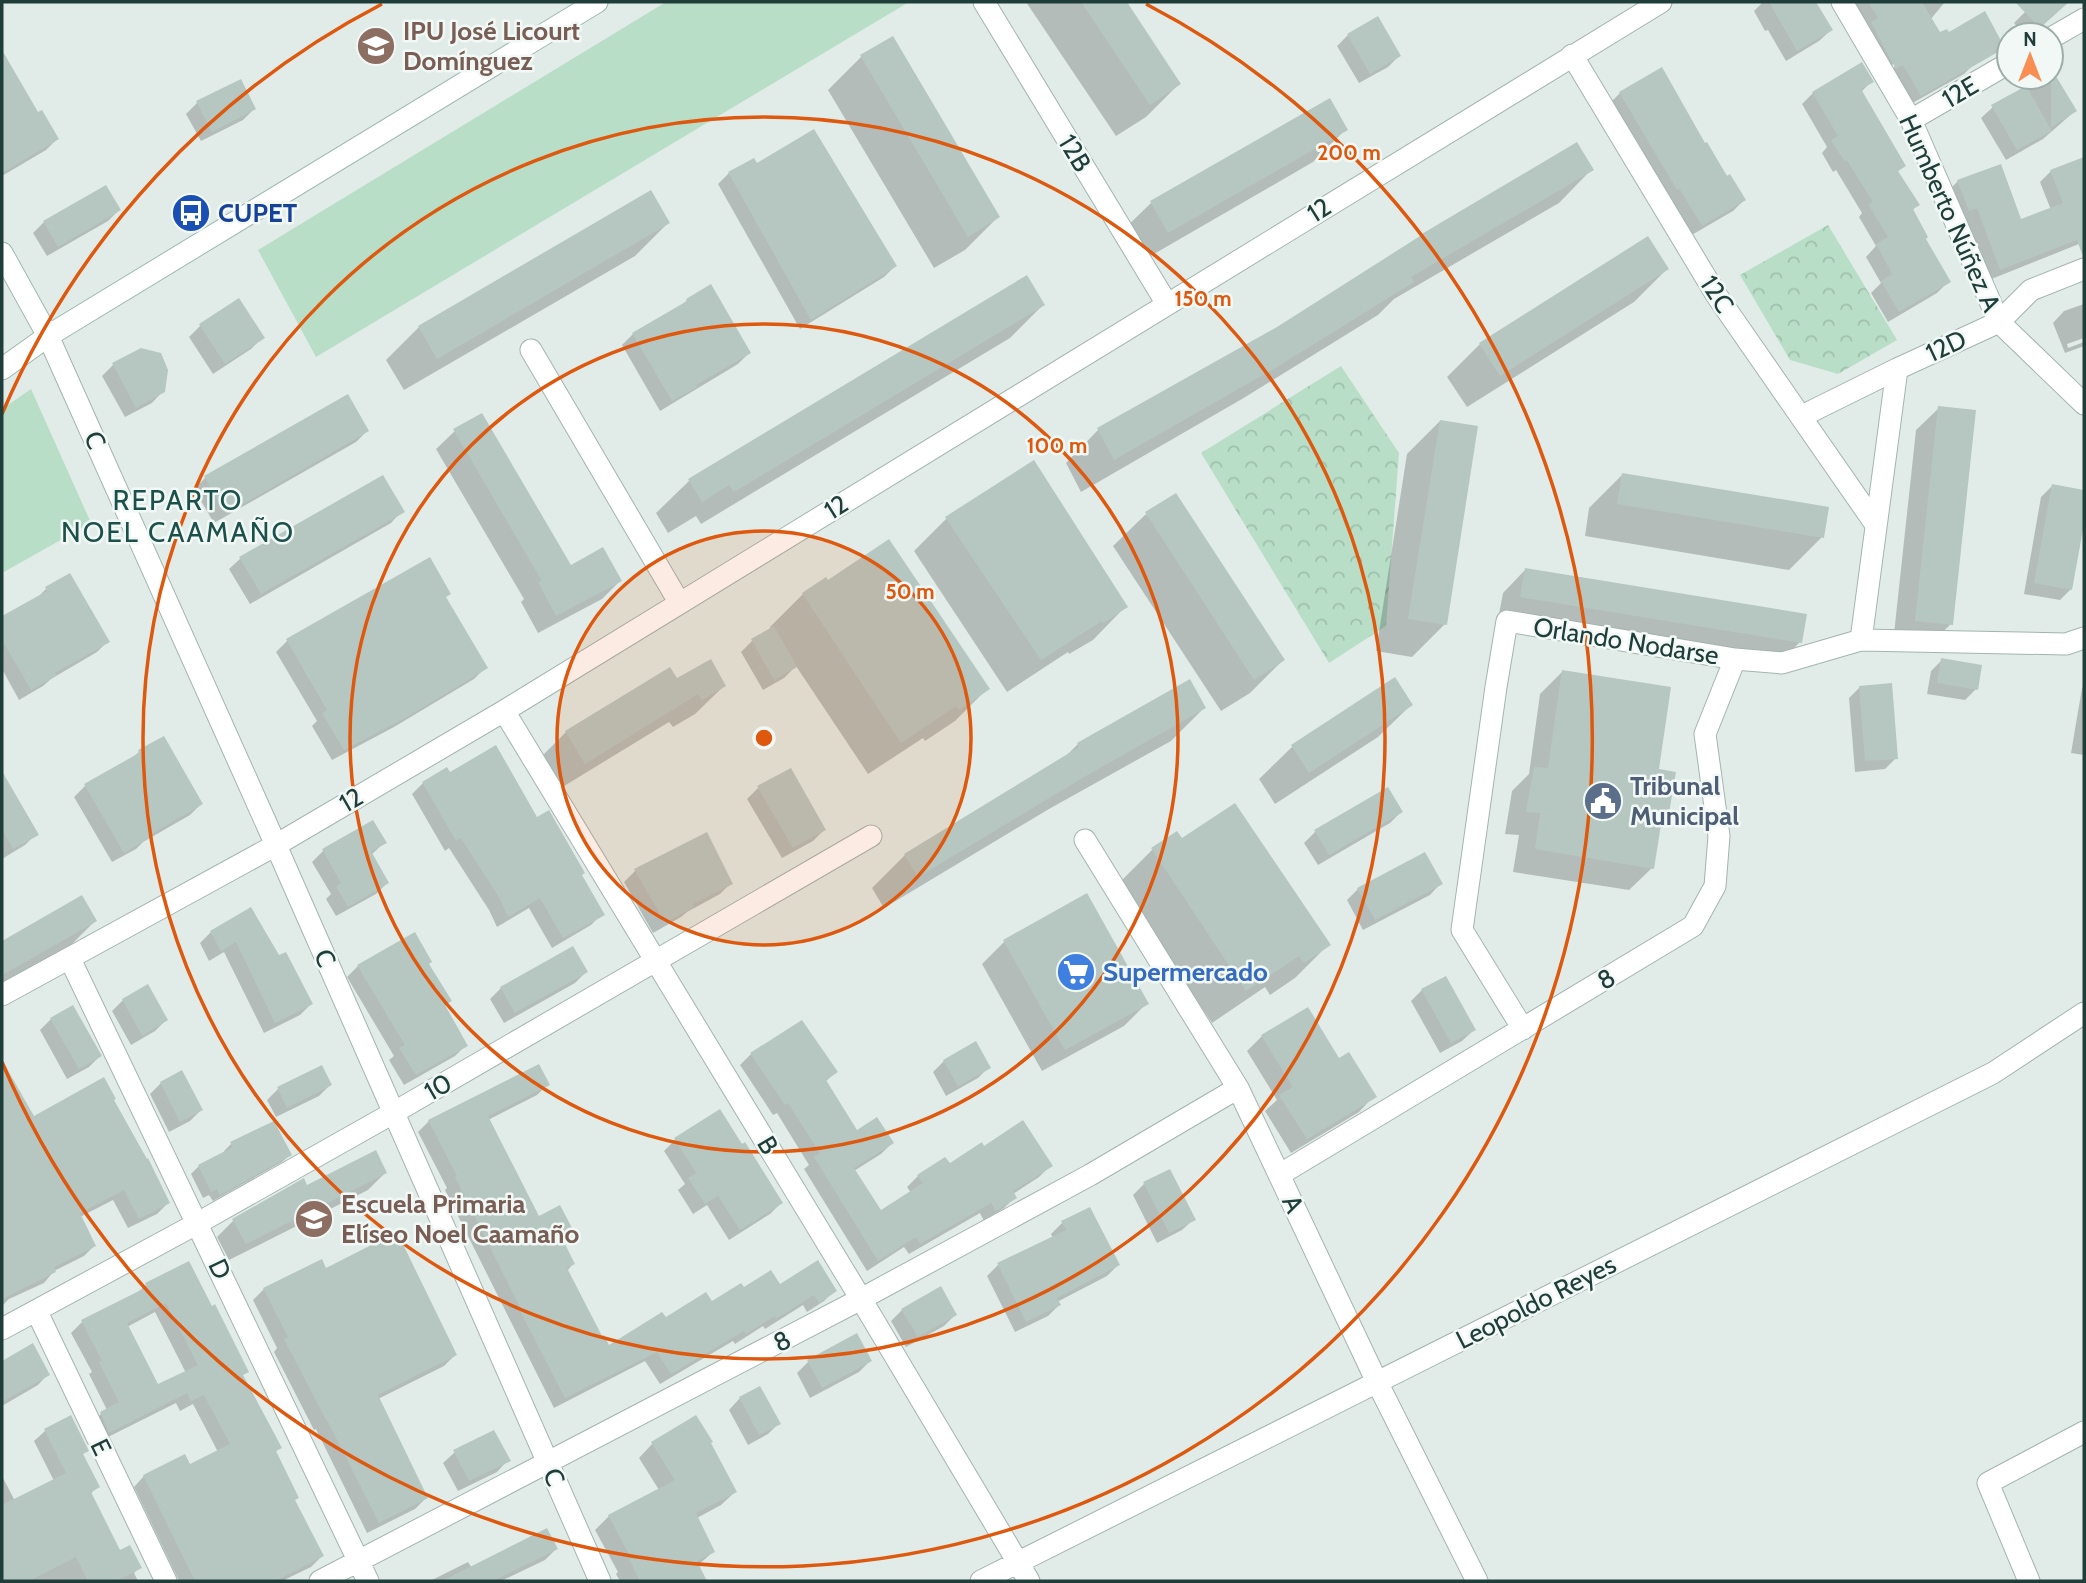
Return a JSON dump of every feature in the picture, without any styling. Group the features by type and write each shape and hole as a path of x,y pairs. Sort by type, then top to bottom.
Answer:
{"street":[{"path":"2,369 48,336 597,2"},
{"name":"12B","path":"984,2 1167,304"},
{"name":"12","path":"2,995 276,845 504,711 1661,2"},
{"name":"Humberto Núñez A","path":"1842,2 1911,121 1999,322 2084,404"},
{"path":"2065,30 2084,19"},
{"name":"12C","path":"1572,55 1717,296 1876,525"},
{"name":"12E","path":"1911,121 1995,71"},
{"name":"C","path":"2,253 48,336 276,845 600,1581"},
{"name":"12D","path":"1802,416 1999,322 2031,290 2084,269"},
{"path":"531,350 679,602"},
{"path":"1861,640 1896,369"},
{"name":"Orlando Nodarse","path":"1523,1029 1462,930 1507,621 1735,659 1782,663 1861,640 2066,644 2084,638"},
{"name":"8","path":"1279,1175 1693,926 1715,886 1719,836 1706,734 1735,659"},
{"name":"B","path":"504,711 1024,1572"},
{"name":"10","path":"2,1329 394,1113 871,836"},
{"name":"A","path":"1086,840 1238,1088 1377,1382 1477,1581"},
{"name":"D","path":"70,958 368,1581"},
{"name":"Leopoldo Reyes","path":"981,1581 1024,1572 1377,1382 1993,1073 2084,1013"},
{"name":"8","path":"320,1581 861,1299 1090,1175 1238,1088"},
{"name":"E","path":"37,1312 166,1581"},
{"path":"2029,1581 1988,1483 2084,1432"}],"green space":[{"path":"666,2 909,2 316,357 258,250"},
{"path":"1828,225 1897,340 1838,374 1790,360 1740,275"},
{"path":"1341,366 1399,453 1386,626 1329,663 1201,453"},
{"path":"31,389 91,523 2,573 2,409"}],"building":[{"path":"1081,2 1127,2 1181,84 1150,105"},
{"path":"1769,2 1816,2 1833,30 1797,51"},
{"path":"1868,2 1922,2 1940,32 1947,29 1949,32 1985,11 1995,30 1995,54 1921,96 1903,65 1896,69 1871,22 1878,18"},
{"path":"2015,2 2069,2 2048,21 2033,21"},
{"path":"1378,16 1401,56 1370,74 1347,34"},
{"path":"893,36 1000,217 968,237 860,55"},
{"path":"2,50 38,112 42,110 59,139 2,173"},
{"path":"1862,62 1874,82 1861,89 1906,166 1898,171 1920,205 1913,209 1928,237 1926,239 1951,282 1899,312 1881,281 1892,274 1876,244 1888,237 1868,204 1873,202 1831,140 1838,136 1812,92"},
{"path":"1662,67 1705,143 1707,142 1727,176 1730,174 1746,200 1702,226 1679,188 1677,190 1619,92"},
{"path":"241,79 256,109 212,132 196,101"},
{"path":"2017,91 2029,91 2052,131 2017,150 1991,105"},
{"path":"2051,91 2065,91 2077,111 2051,127"},
{"path":"1330,98 1348,130 1168,233 1150,201"},
{"path":"814,129 897,266 811,320 728,172 754,158 757,163"},
{"path":"1577,142 1594,170 1411,277 1414,282 1277,367 1114,460 1097,428 1277,327 1420,235"},
{"path":"2084,157 2084,254 2077,240 2000,270 1977,208 1969,211 1957,180 2001,164 2021,219 2063,203 2050,170"},
{"path":"106,185 121,210 58,247 43,221"},
{"path":"651,190 670,223 437,359 418,326"},
{"path":"1648,236 1669,269 1500,376 1479,343"},
{"path":"1027,275 1045,305 734,492 729,485 702,502 688,479"},
{"path":"711,284 751,353 672,401 632,333"},
{"path":"239,298 265,338 225,364 199,324"},
{"path":"141,348 161,353 168,370 165,392 136,408 112,363"},
{"path":"348,394 369,431 226,514 204,476"},
{"path":"1938,406 1976,410 1953,625 1915,621"},
{"path":"482,413 571,565 603,547 622,581 556,616 538,582 542,581 453,429"},
{"path":"1440,420 1478,426 1447,625 1408,619"},
{"path":"1034,460 1128,607 1041,660 945,517"},
{"path":"1622,473 1829,507 1824,538 1617,504"},
{"path":"383,475 405,512 261,594 239,557"},
{"path":"2052,484 2084,490 2084,524 2072,590 2034,583"},
{"path":"1176,493 1285,660 1254,680 1145,512"},
{"path":"889,539 990,689 959,710 956,706 901,743 802,593 826,577 828,580"},
{"path":"430,557 451,594 446,597 488,668 407,717 344,750 322,713 327,710 286,639"},
{"path":"1525,568 1807,614 1802,643 1520,597"},
{"path":"70,573 110,642 31,690 2,640 2,616 47,591 45,587"},
{"path":"774,626 797,667 774,680 751,639"},
{"path":"1941,658 1982,665 1978,690 1937,683"},
{"path":"711,659 726,686 702,700 698,694 585,764 565,731 670,667 677,678"},
{"path":"1562,670 1671,687 1659,769 1676,772 1669,813 1663,812 1654,869 1535,849 1540,813 1526,812 1534,767 1548,768"},
{"path":"1395,677 1413,705 1309,773 1291,745"},
{"path":"1190,679 1206,708 1084,777 918,877 904,854 1079,747 1077,743"},
{"path":"1892,683 1898,759 1865,761 1859,686"},
{"path":"164,736 203,804 124,853 84,784"},
{"path":"496,745 537,817 549,810 585,873 582,875 605,915 563,938 540,898 508,917 500,899 461,838 456,841 422,782 447,767 450,772"},
{"path":"791,768 826,830 793,848 757,786"},
{"path":"2,771 39,835 13,849 2,829"},
{"path":"1388,787 1403,812 1329,855 1314,830"},
{"path":"1235,803 1331,945 1304,963 1299,956 1246,991 1151,848 1177,831 1182,838"},
{"path":"373,820 387,843 371,851 389,883 348,907 336,886 341,883 322,849"},
{"path":"707,832 733,884 693,904 694,907 665,923 634,869"},
{"path":"1425,852 1443,884 1375,920 1357,888"},
{"name":"Supermercado","path":"1087,893 1149,1004 1065,1050 1003,940"},
{"path":"82,895 97,921 2,975 2,941"},
{"path":"251,907 279,955 286,952 313,1004 275,1023 236,942 221,951 210,931"},
{"path":"415,932 432,962 429,964 452,1001 445,1005 468,1046 416,1075 399,1048 405,1045 357,965"},
{"path":"573,946 588,972 515,1013 500,987"},
{"path":"1446,976 1476,1030 1451,1043 1421,989"},
{"path":"148,984 168,1020 142,1036 122,999"},
{"path":"73,1005 102,1056 79,1069 50,1018"},
{"path":"1308,1007 1339,1058 1349,1052 1377,1097 1307,1139 1279,1095 1293,1087 1261,1035"},
{"path":"802,1020 838,1072 826,1080 857,1130 877,1117 894,1143 854,1168 881,1210 923,1183 917,1175 945,1157 950,1163 982,1142 984,1146 1023,1120 1053,1166 1013,1191 1017,1198 996,1211 991,1203 920,1244 916,1237 878,1261 814,1157 820,1153 788,1103 785,1105 750,1053"},
{"path":"976,1041 991,1068 958,1086 943,1060"},
{"path":"2,1060 34,1116 104,1077 170,1203 139,1219 124,1190 80,1213 96,1246 54,1267 56,1272 2,1299"},
{"path":"539,1064 550,1085 488,1116 539,1216 560,1205 572,1228 560,1234 575,1264 567,1268 609,1345 662,1312 666,1317 706,1292 712,1301 741,1283 744,1287 771,1270 780,1284 818,1260 837,1291 819,1303 814,1295 776,1319 775,1316 746,1334 744,1331 671,1374 657,1352 565,1398 428,1120"},
{"path":"322,1065 332,1085 287,1108 277,1087"},
{"path":"182,1070 203,1110 180,1122 160,1082"},
{"path":"720,1109 742,1144 745,1142 783,1203 740,1230 718,1196 705,1204 688,1178 696,1173 674,1138"},
{"path":"274,1121 292,1155 220,1195 217,1189 211,1192 198,1165 233,1147 230,1142"},
{"path":"376,1150 387,1173 246,1244 232,1219 304,1178 307,1185"},
{"path":"1170,1169 1196,1220 1169,1233 1143,1182"},
{"path":"1090,1207 1120,1265 1057,1298 1061,1305 1026,1322 997,1263 1066,1230 1061,1221"},
{"path":"397,1232 457,1355 378,1395 428,1498 379,1523 284,1339 288,1337 263,1288 322,1259 326,1268"},
{"path":"189,1261 212,1306 215,1304 249,1372 243,1375 282,1448 276,1451 299,1498 295,1500 324,1556 275,1581 195,1581 143,1475 185,1454 190,1464 230,1444 204,1395 191,1401 187,1393 109,1433 100,1412 119,1402 81,1320 147,1287 145,1283","holes":["166,1303 198,1365 158,1384 127,1323"]},
{"path":"941,1286 957,1315 918,1337 901,1309"},
{"path":"857,1333 872,1361 822,1388 807,1360"},
{"path":"33,1343 50,1375 2,1402 2,1361"},
{"path":"760,1386 781,1424 759,1435 739,1397"},
{"path":"71,1415 89,1451 83,1454 100,1487 91,1492 120,1550 130,1545 142,1568 116,1581 88,1581 76,1557 29,1581 2,1581 2,1505 66,1473 44,1429"},
{"path":"696,1415 713,1442 711,1443 737,1492 696,1513 715,1552 697,1561 707,1581 640,1581 608,1515 675,1480 651,1442"},
{"path":"494,1430 511,1461 469,1481 453,1450"},
{"path":"547,1528 558,1549 493,1581 442,1581"}],"place":[{"name":"IPU José Licourt Domínguez","path":"376,46"},
{"name":"CUPET","path":"191,213"},
{"name":"Tribunal Municipal","path":"1603,801"},
{"name":"Supermercado","path":"1076,972"},
{"name":"Escuela Primaria Elíseo Noel Caamaño","path":"314,1219"}],"district":[{"name":"REPARTO NOEL CAAMAÑO","path":"178,516"}]}
